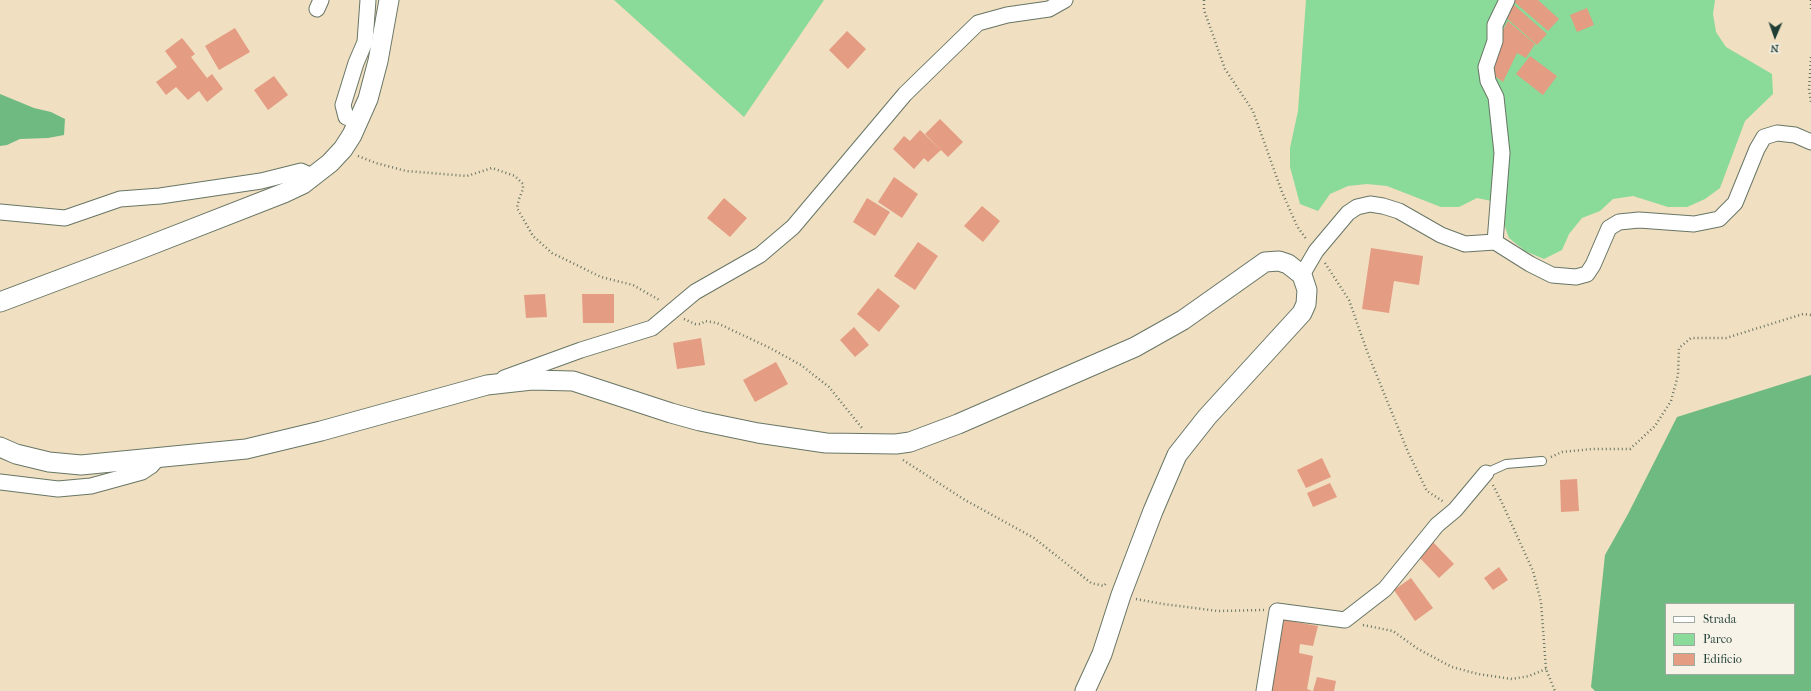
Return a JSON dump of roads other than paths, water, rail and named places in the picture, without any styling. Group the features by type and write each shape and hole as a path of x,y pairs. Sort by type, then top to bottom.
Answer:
{"street":[{"path":"358,122 346,118 343,105 356,63 366,42 368,0"},
{"path":"0,302 130,253 303,184 330,163 343,149 358,122 368,99 378,61 389,0"},
{"path":"0,447 16,454 49,462 80,465 246,449 321,431 487,385 581,350 652,328 695,292 760,255 793,227 905,94 978,23 1007,15 1049,10 1065,0"},
{"path":"1495,242 1502,152 1496,98 1488,81 1486,67 1495,41 1495,25 1507,0"},
{"path":"1302,276 1316,251 1348,213 1357,207 1370,204 1383,206 1399,212 1441,235 1465,244 1495,242 1530,264 1552,275 1576,277 1587,274 1594,265 1609,228 1619,222 1638,220 1694,224 1719,219 1735,203 1757,149 1764,137 1777,133 1795,135 1811,142"},
{"path":"0,212 65,218 120,199 160,196 261,181 302,170 312,176"},
{"path":"487,385 532,380 573,381 671,413 700,421 758,433 826,443 896,444 910,442 934,434 1135,347 1183,320 1265,262 1279,261 1288,264 1302,276 1307,290 1306,304 1302,313 1207,417 1177,455 1158,499 1122,595 1102,654 1085,691"},
{"path":"0,482 58,489 91,486 142,472 160,457"},
{"path":"1264,691 1276,611 1345,620 1386,589 1437,525 1455,510 1486,473"}],"lane":[{"path":"1486,473 1506,464 1542,461"}]}
